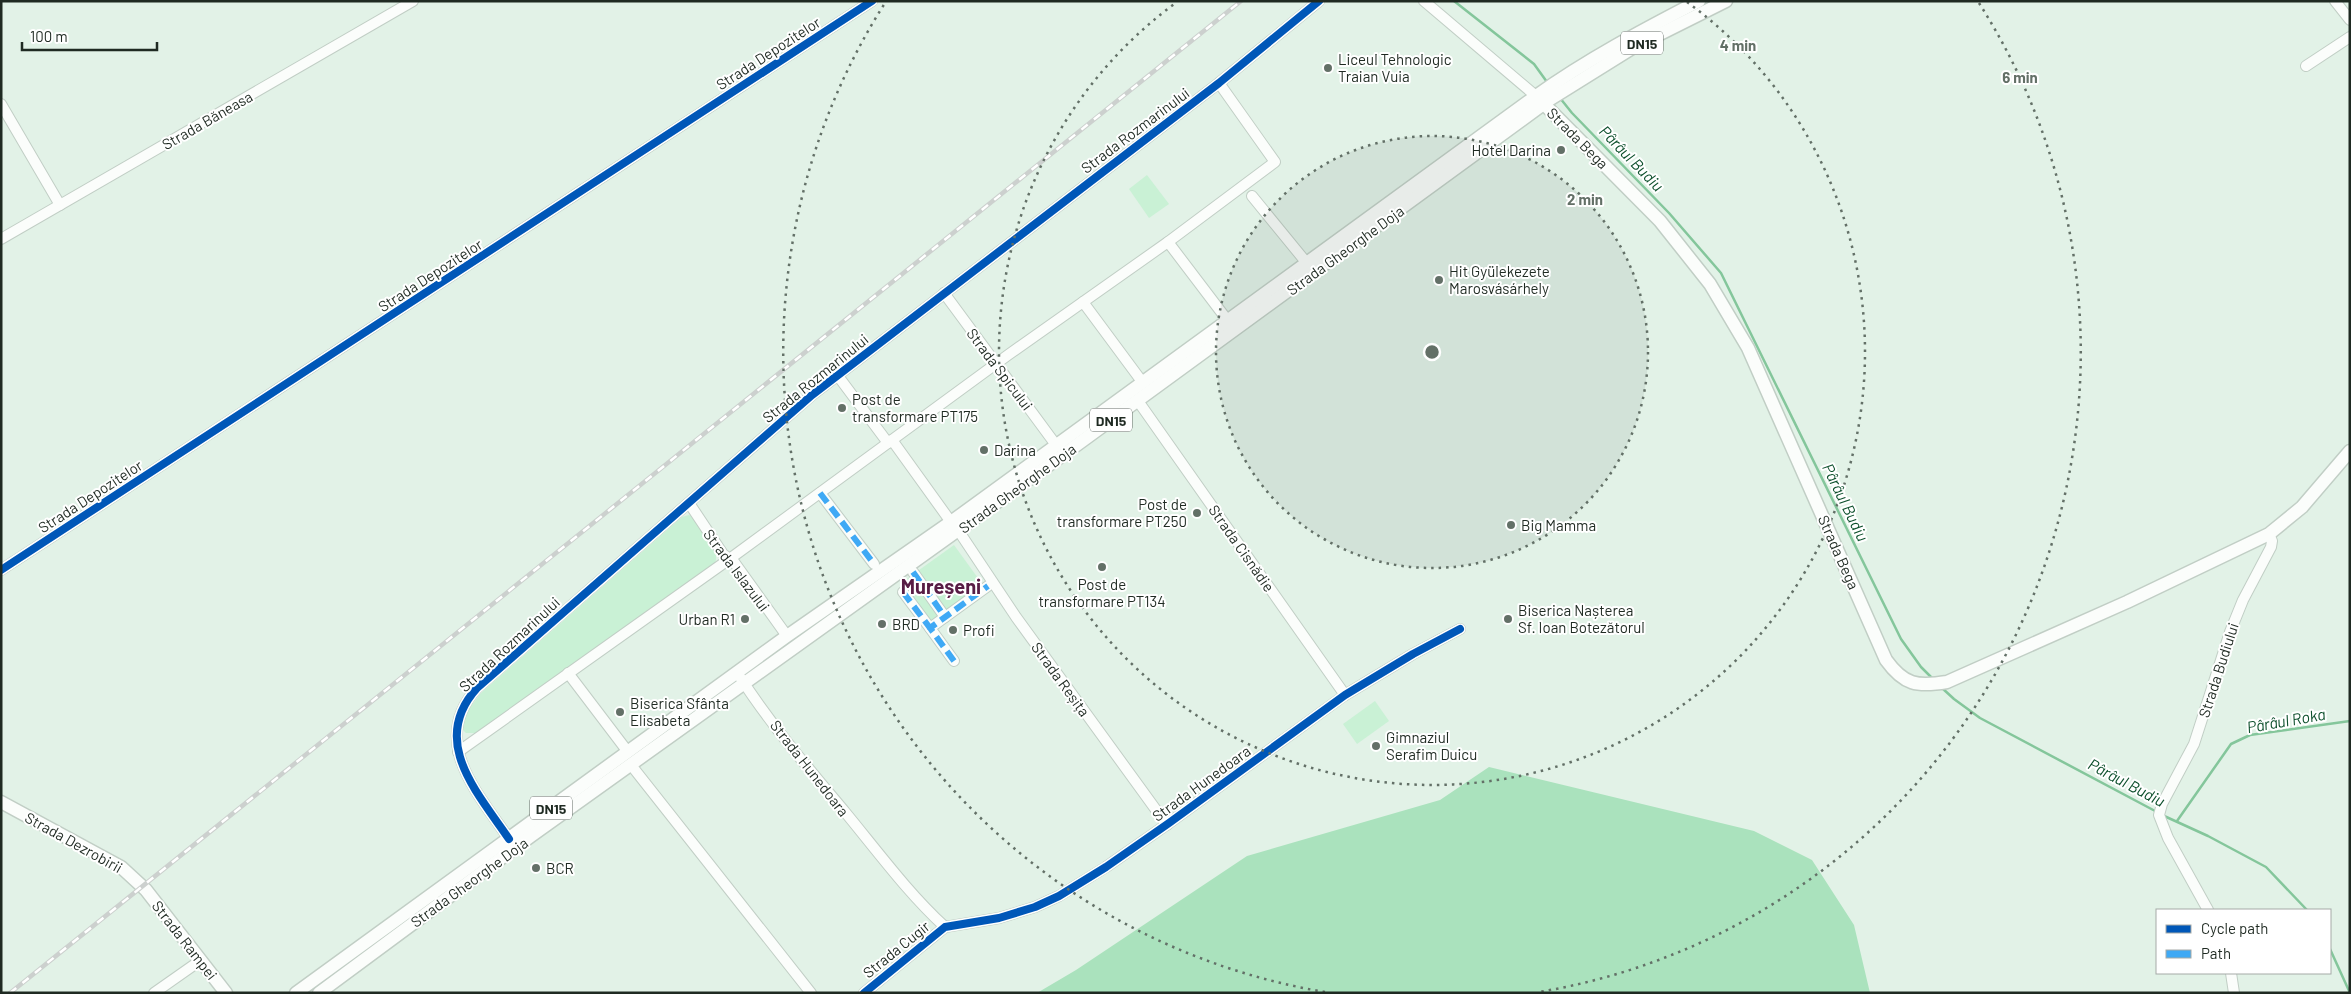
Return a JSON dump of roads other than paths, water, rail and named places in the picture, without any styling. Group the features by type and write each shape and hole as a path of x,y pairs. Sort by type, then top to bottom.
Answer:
{"main road":[{"name":"Strada Gheorghe Doja","path":"740,678 787,636 954,526 1138,401 1311,268 1628,37 1699,1"},
{"name":"Strada Gheorghe Doja","path":"1559,86 1726,1"},
{"name":"Strada Bega","path":"1542,98 1660,222 1710,284 1748,348 1886,660 1896,675 1912,683 1929,685 1947,682 2128,602 2269,534"},
{"name":"Strada Gheorghe Doja","path":"319,993 629,759 954,526 1056,445 1228,320 1311,268"},
{"path":"2269,534 2302,507 2350,451"},
{"name":"Strada Gheorghe Doja","path":"296,993 509,838 629,759"},
{"name":"Strada Dezrobirii","path":"1,802 100,854 121,867 143,887"},
{"name":"Strada Rampei","path":"143,887 226,993"}],"street":[{"name":"Strada Băneasa","path":"1,239 413,1"},
{"name":"Strada Depozitelor","path":"1,570 872,1"},
{"name":"Strada Rozmarinului","path":"509,838 470,782 458,752 457,723 461,710 477,688 812,395 1219,83 1319,1"},
{"path":"1424,1 1542,98"},
{"path":"2335,1 2350,20"},
{"path":"2306,66 2350,36"},
{"path":"458,752 1168,242 1275,162 1219,83"},
{"path":"1,104 60,205"},
{"path":"1252,196 1311,268"},
{"path":"1168,242 1228,320"},
{"name":"Strada Spicului","path":"944,293 1056,445"},
{"path":"1083,302 1143,383"},
{"name":"Strada Reșița","path":"838,376 954,526 1016,617 1167,825"},
{"name":"Strada Cisnădie","path":"1138,401 1345,695"},
{"path":"820,492 874,564"},
{"name":"Strada Islazului","path":"689,503 723,554 730,558 787,636"},
{"name":"Strada Budiului","path":"2207,909 2168,838 2159,816 2162,804 2194,744 2242,600 2271,547 2269,534"},
{"path":"913,572 945,617"},
{"path":"930,628 988,586"},
{"path":"903,592 954,661"},
{"name":"Strada Hunedoara","path":"740,678 807,766 915,897 946,927 1000,918 1034,907 1059,896 1106,867 1167,825 1345,695 1413,654 1460,629"},
{"path":"568,673 629,759 811,993"},
{"name":"Strada Cugir","path":"864,993 946,927"},
{"path":"154,993 201,960"},
{"path":"2231,974 2234,993"}],"waterway":[{"name":"Pârâul Budiu","path":"1454,1 1534,64 1547,82"},
{"name":"Pârâul Budiu","path":"1560,98 1572,113 1669,213 1721,273 1901,639 1921,667 1933,679"},
{"name":"Pârâul Budiu","path":"1942,688 1980,718 2157,812"},
{"name":"Pârâul Roka","path":"2177,821 2231,744 2250,735 2350,721"},
{"name":"Pârâul Budiu","path":"2162,815 2208,836 2266,867 2306,909"},
{"name":"Pârâul Budiu","path":"2331,951 2350,993"}],"railway":[{"path":"10,993 1241,1"}],"place":[{"name":"Liceul Tehnologic Traian Vuia","path":"1328,68"},
{"name":"Hotel Darina","path":"1561,150"},
{"name":"Hit Gyülekezete Marosvásárhely","path":"1439,280"},
{"name":"Post de transformare PT175","path":"842,408"},
{"name":"Darina","path":"984,450"},
{"name":"Post de transformare PT250","path":"1197,513"},
{"name":"Big Mamma","path":"1511,525"},
{"name":"Post de transformare PT134","path":"1102,567"},
{"name":"Urban R1","path":"745,619"},
{"name":"Biserica Nașterea Sf. Ioan Botezătorul","path":"1508,619"},
{"name":"BRD","path":"882,624"},
{"name":"Profi","path":"953,630"},
{"name":"Biserica Sfânta Elisabeta","path":"620,712"},
{"name":"Gimnaziul Serafim Duicu","path":"1376,746"},
{"name":"BCR","path":"536,868"}],"district":[{"name":"Mureșeni","path":"941,586"}]}
